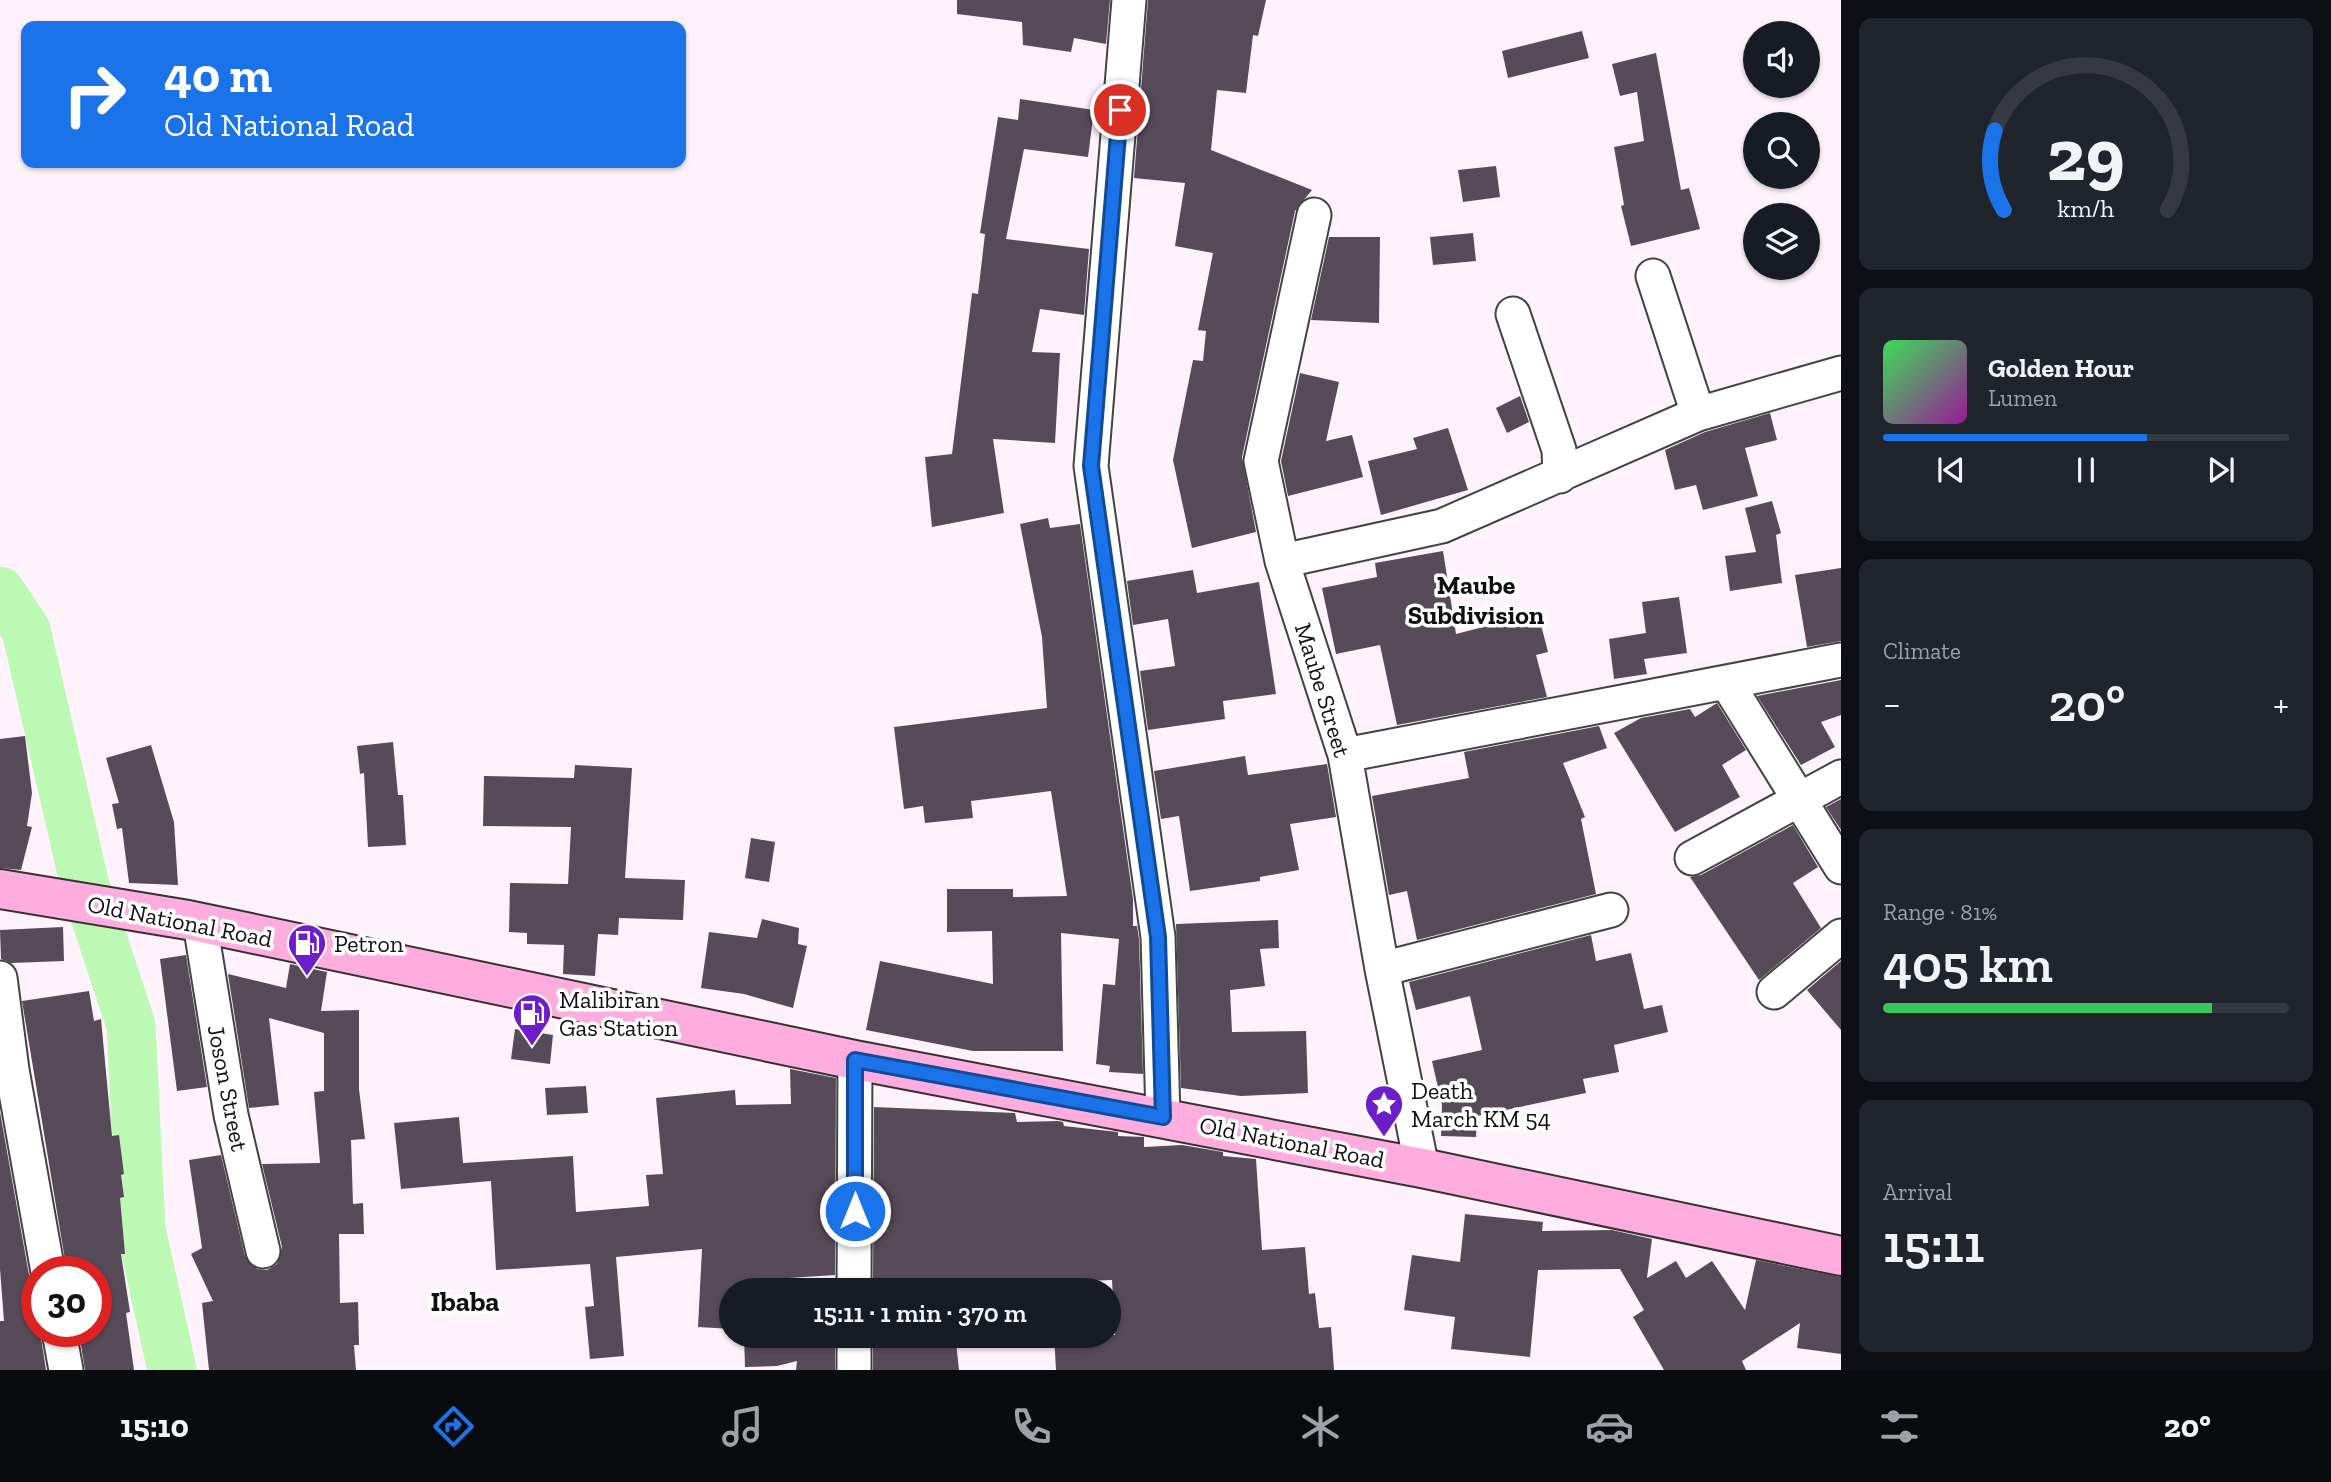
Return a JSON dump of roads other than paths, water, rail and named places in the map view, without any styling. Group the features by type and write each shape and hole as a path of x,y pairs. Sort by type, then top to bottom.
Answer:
{"main road":[{"name":"Old National Road","path":"11,891 194,922 855,1060 1422,1168 1841,1256"}],"street":[{"path":"1129,0 1091,466 1158,937 1163,1117"},
{"name":"Maube Street","path":"1314,215 1261,461 1282,561 1345,755 1382,969 1422,1168"},
{"path":"1653,276 1698,414"},
{"path":"1513,314 1559,450 1560,476"},
{"path":"1282,561 1442,526 1698,414 1841,373"},
{"path":"1345,755 1841,660"},
{"path":"1727,683 1841,867"},
{"path":"1692,858 1841,777"},
{"path":"1382,969 1611,910"},
{"name":"Joson Street","path":"194,922 231,1115 263,1251"},
{"path":"1774,992 1841,936"},
{"path":"0,978 6,1069 45,1256"},
{"path":"854,1278 855,1060"},
{"path":"62,1347 66,1370"},
{"path":"854,1348 854,1370"}],"waterway":[{"path":"0,591 26,630 85,886 131,1025 141,1229 172,1370"}],"place":[{"name":"Petron","path":"307,977"},
{"name":"Malibiran Gas Station","path":"532,1047"},
{"name":"Death March KM 54","path":"1384,1138"}],"district":[{"name":"Maube Subdivision","path":"1476,600"},
{"name":"Ibaba","path":"465,1301"}]}
